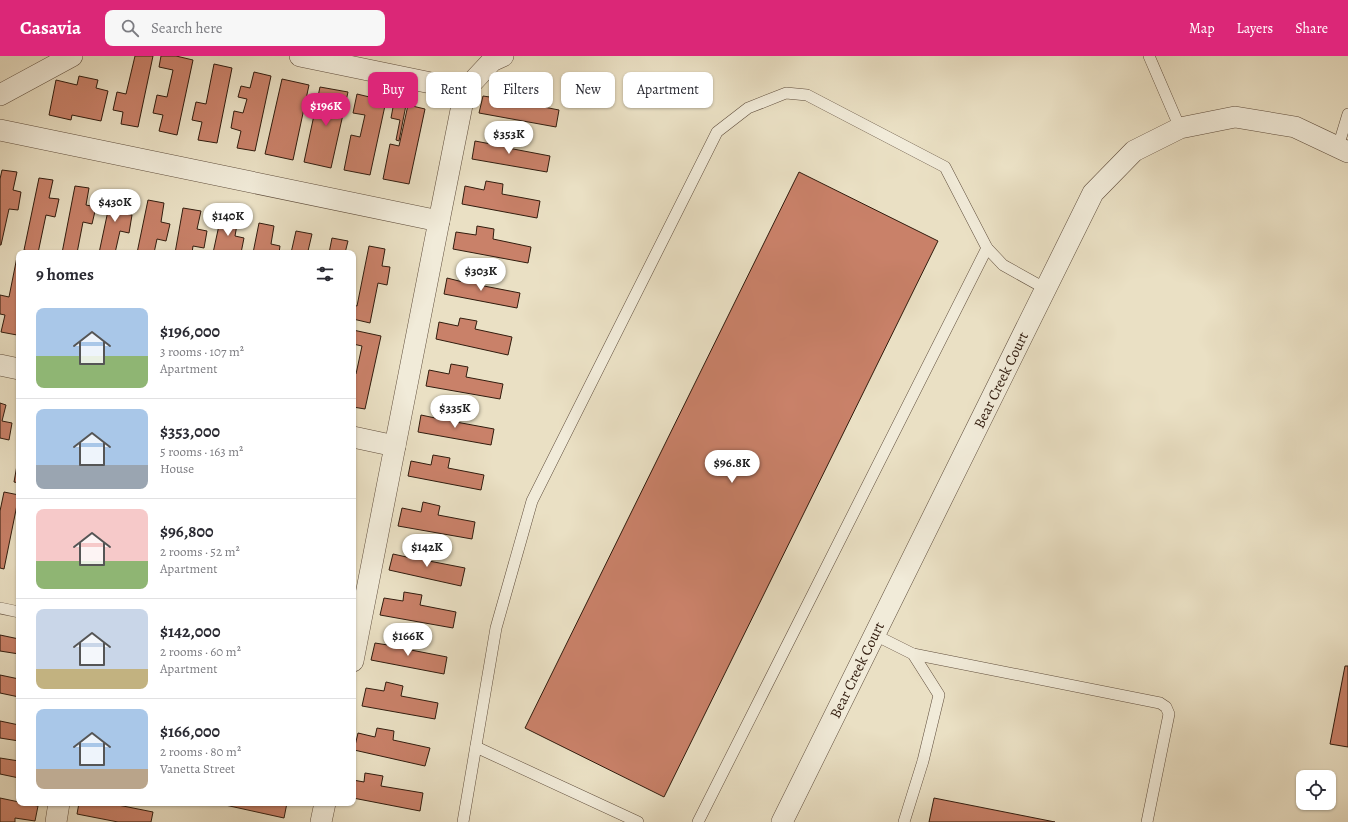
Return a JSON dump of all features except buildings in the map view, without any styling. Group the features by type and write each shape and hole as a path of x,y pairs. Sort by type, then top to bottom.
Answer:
{"street":[{"path":"0,95 72,56"},
{"path":"300,56 426,82"},
{"path":"481,73 492,62 503,56"},
{"path":"356,646 460,108"},
{"name":"Bear Creek Court","path":"782,822 1093,193 1134,151 1180,128 1235,117 1295,127 1343,150"},
{"path":"0,130 438,221"},
{"path":"0,365 16,368"},
{"path":"356,438 396,446"},
{"path":"56,822 59,806"},
{"path":"321,822 324,806"}],"lane":[{"path":"1149,56 1180,128"},
{"path":"463,822 496,628 532,501 717,132 748,108 786,93 807,95 945,167 987,248 1003,266 1046,289"},
{"path":"1343,150 1348,114"},
{"path":"698,822 987,248"},
{"path":"0,608 16,611"},
{"path":"874,635 913,654 1160,703 1166,707 1169,714 1147,822"},
{"path":"904,822 923,761 939,695 913,654"},
{"path":"476,747 638,822"}]}
